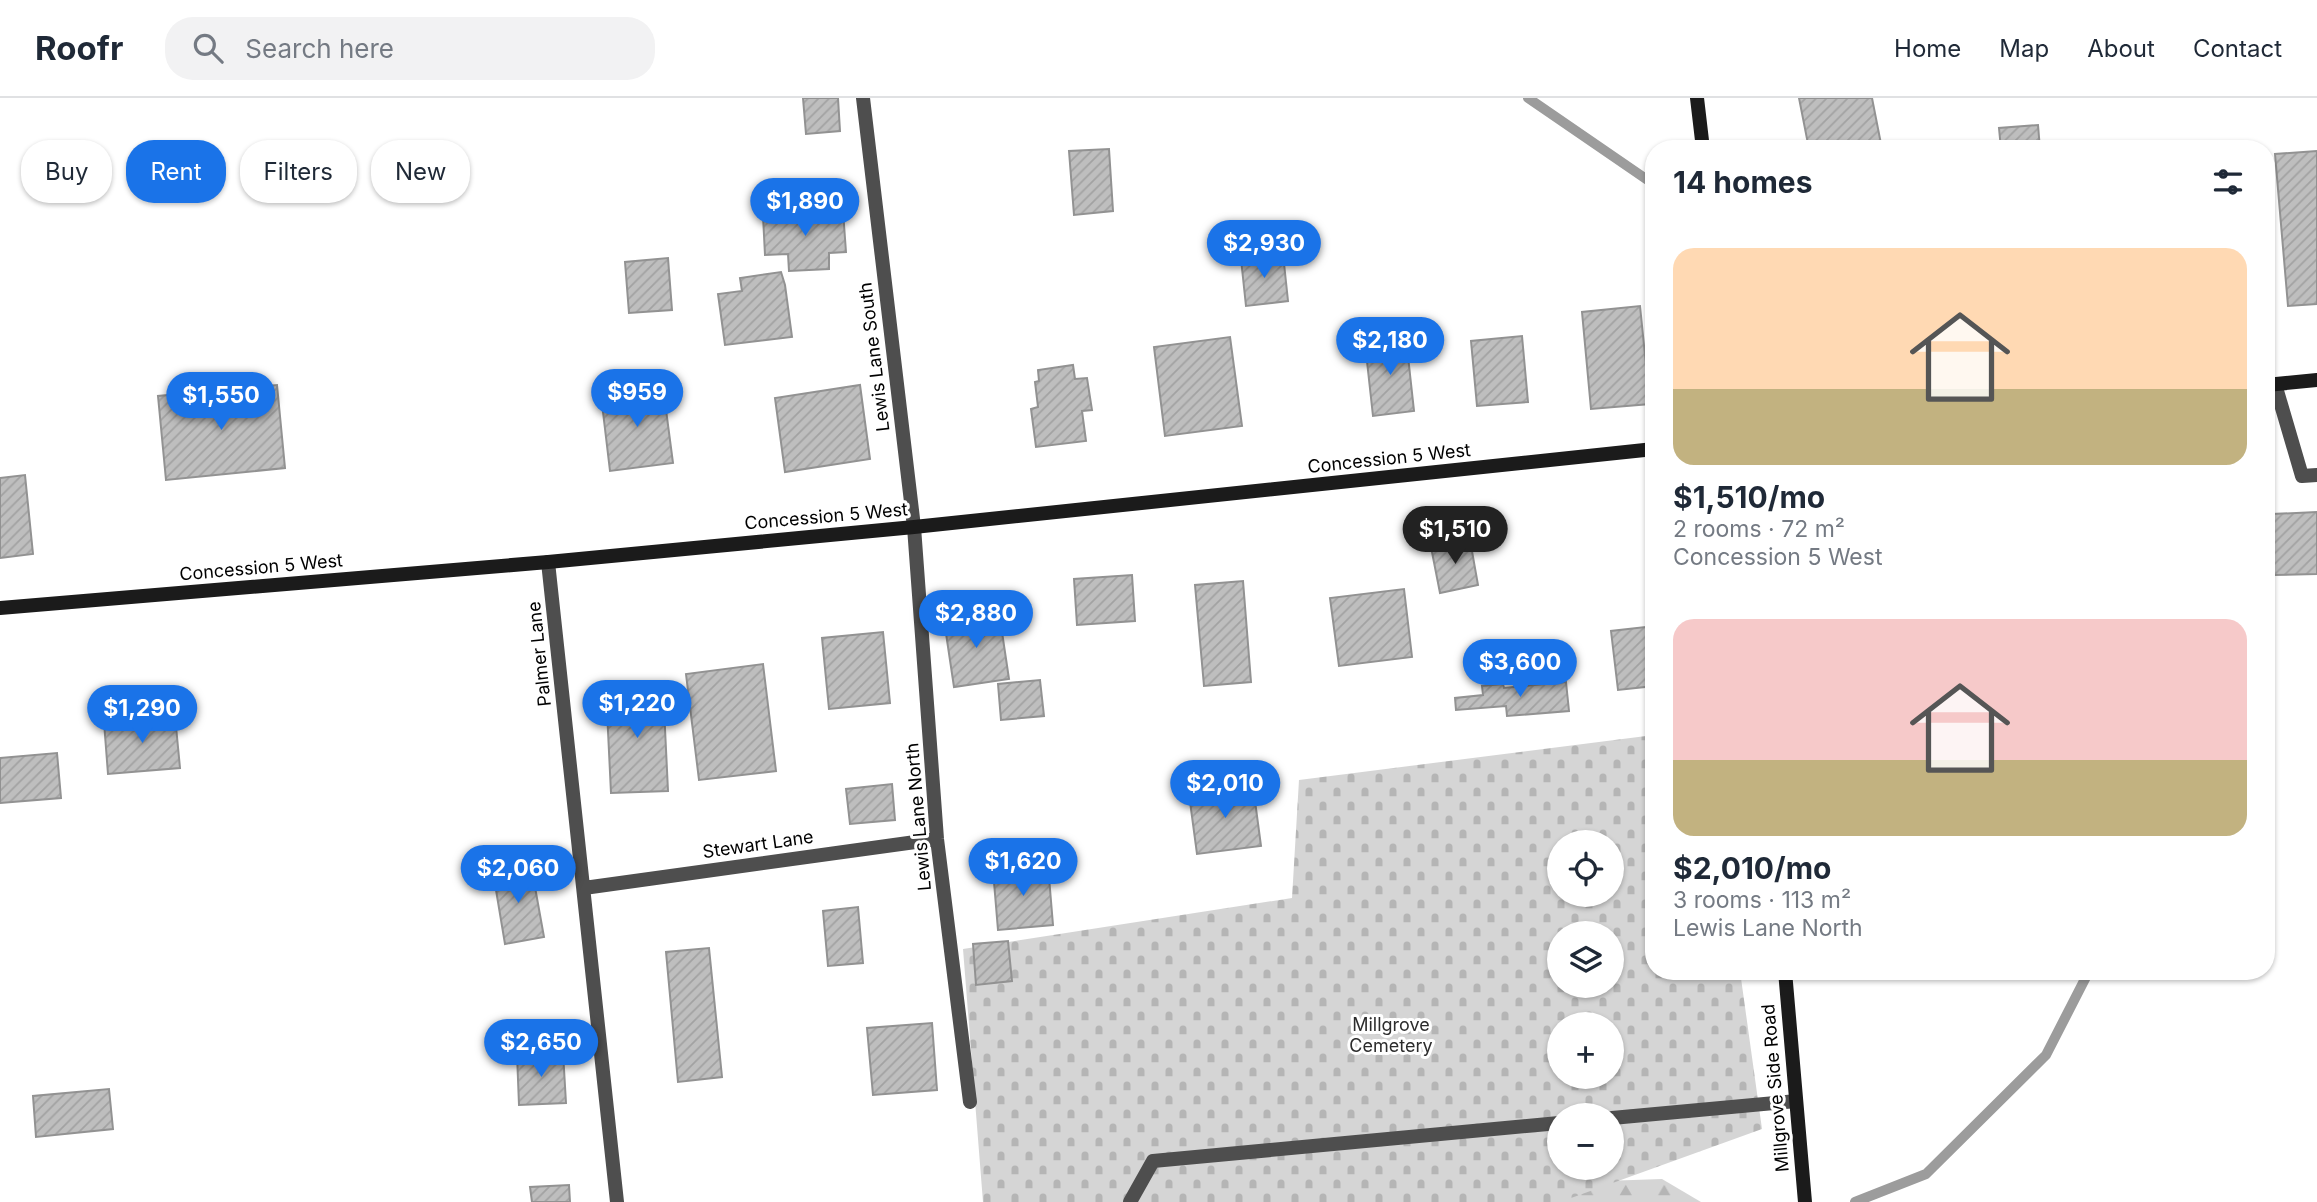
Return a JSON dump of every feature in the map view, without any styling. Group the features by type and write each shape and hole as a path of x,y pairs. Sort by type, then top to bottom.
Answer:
{"main road":[{"path":"1697,98 1702,140"},
{"path":"2275,384 2317,380"},
{"name":"Concession 5 West","path":"0,608 548,562 914,527 1645,450"},
{"name":"Millgrove Side Road","path":"1786,980 1805,1202"}],"street":[{"name":"Lewis Lane South","path":"863,98 914,527"},
{"path":"2275,396 2302,476 2317,475"},
{"name":"Lewis Lane North","path":"914,527 937,839 970,1102"},
{"name":"Palmer Lane","path":"548,562 617,1202"},
{"name":"Stewart Lane","path":"584,888 937,839"},
{"path":"1624,1117 1796,1101"},
{"path":"1130,1202 1153,1161 1547,1124"}],"green space":[{"name":"Millgrove Cemetery","path":"1645,736 1645,980 1741,980 1762,1129 1624,1179 1624,1103 1547,1103 1547,1180 1621,1180 1560,1202 983,1202 963,949 1292,898 1299,780"},
{"path":"1662,1179 1701,1202 1475,1202 1491,1185"}],"building":[{"path":"803,98 838,98 840,131 806,134"},
{"path":"1799,98 1872,98 1880,140 1807,140"},
{"path":"2038,125 2039,140 2000,140 1999,128"},
{"path":"1109,149 1113,211 1074,215 1069,151"},
{"path":"2317,151 2317,304 2288,306 2275,154"},
{"path":"843,211 846,252 829,253 829,269 789,271 788,254 765,255 763,216"},
{"path":"1283,254 1288,301 1246,306 1241,259"},
{"path":"668,258 672,310 629,313 625,262"},
{"path":"781,272 792,337 725,345 718,294 742,291 740,278"},
{"path":"1640,306 1645,355 1645,404 1591,409 1582,312"},
{"path":"1522,336 1528,402 1477,406 1471,341"},
{"path":"1230,337 1242,426 1165,436 1154,347"},
{"path":"1406,338 1414,411 1373,416 1365,343"},
{"path":"1073,365 1075,379 1087,378 1092,410 1082,411 1086,441 1036,447 1031,409 1038,407 1035,382 1039,381 1038,370"},
{"path":"277,385 285,468 166,480 158,396"},
{"path":"860,385 870,459 785,472 775,398"},
{"path":"663,387 673,463 610,471 601,395"},
{"path":"25,475 33,554 0,558 0,478"},
{"path":"2317,512 2317,574 2275,575 2275,514"},
{"path":"1470,540 1478,585 1440,593 1431,547"},
{"path":"1132,575 1135,621 1077,625 1074,579"},
{"path":"1243,581 1251,682 1204,686 1195,585"},
{"path":"1404,589 1412,657 1339,666 1330,598"},
{"path":"999,612 1009,679 954,687 944,620"},
{"path":"1645,627 1645,687 1618,690 1611,631"},
{"path":"883,632 890,703 829,709 822,638"},
{"path":"763,664 776,771 699,780 686,674"},
{"path":"1040,680 1044,716 1001,720 998,684"},
{"path":"1566,682 1569,711 1507,716 1506,706 1456,710 1455,698 1483,695 1482,686 1503,684 1504,688"},
{"path":"663,687 668,791 611,793 606,690"},
{"path":"175,716 180,768 108,774 104,722"},
{"path":"57,753 61,798 0,803 0,758"},
{"path":"892,784 895,820 850,824 846,789"},
{"path":"1253,786 1261,846 1197,854 1189,794"},
{"path":"531,865 544,937 505,944 493,872"},
{"path":"1048,865 1053,925 998,930 993,870"},
{"path":"858,907 863,963 828,966 823,911"},
{"path":"1008,941 1012,981 976,985 973,944"},
{"path":"709,948 722,1077 678,1082 666,952"},
{"path":"932,1023 937,1090 873,1095 867,1028"},
{"path":"563,1052 566,1103 519,1105 517,1054"},
{"path":"109,1089 113,1129 36,1137 33,1096"},
{"path":"569,1185 570,1202 532,1202 530,1187"}],"waterway":[{"path":"1528,98 1645,178"},
{"path":"1855,1202 1926,1174 2046,1055 2084,980"}]}
